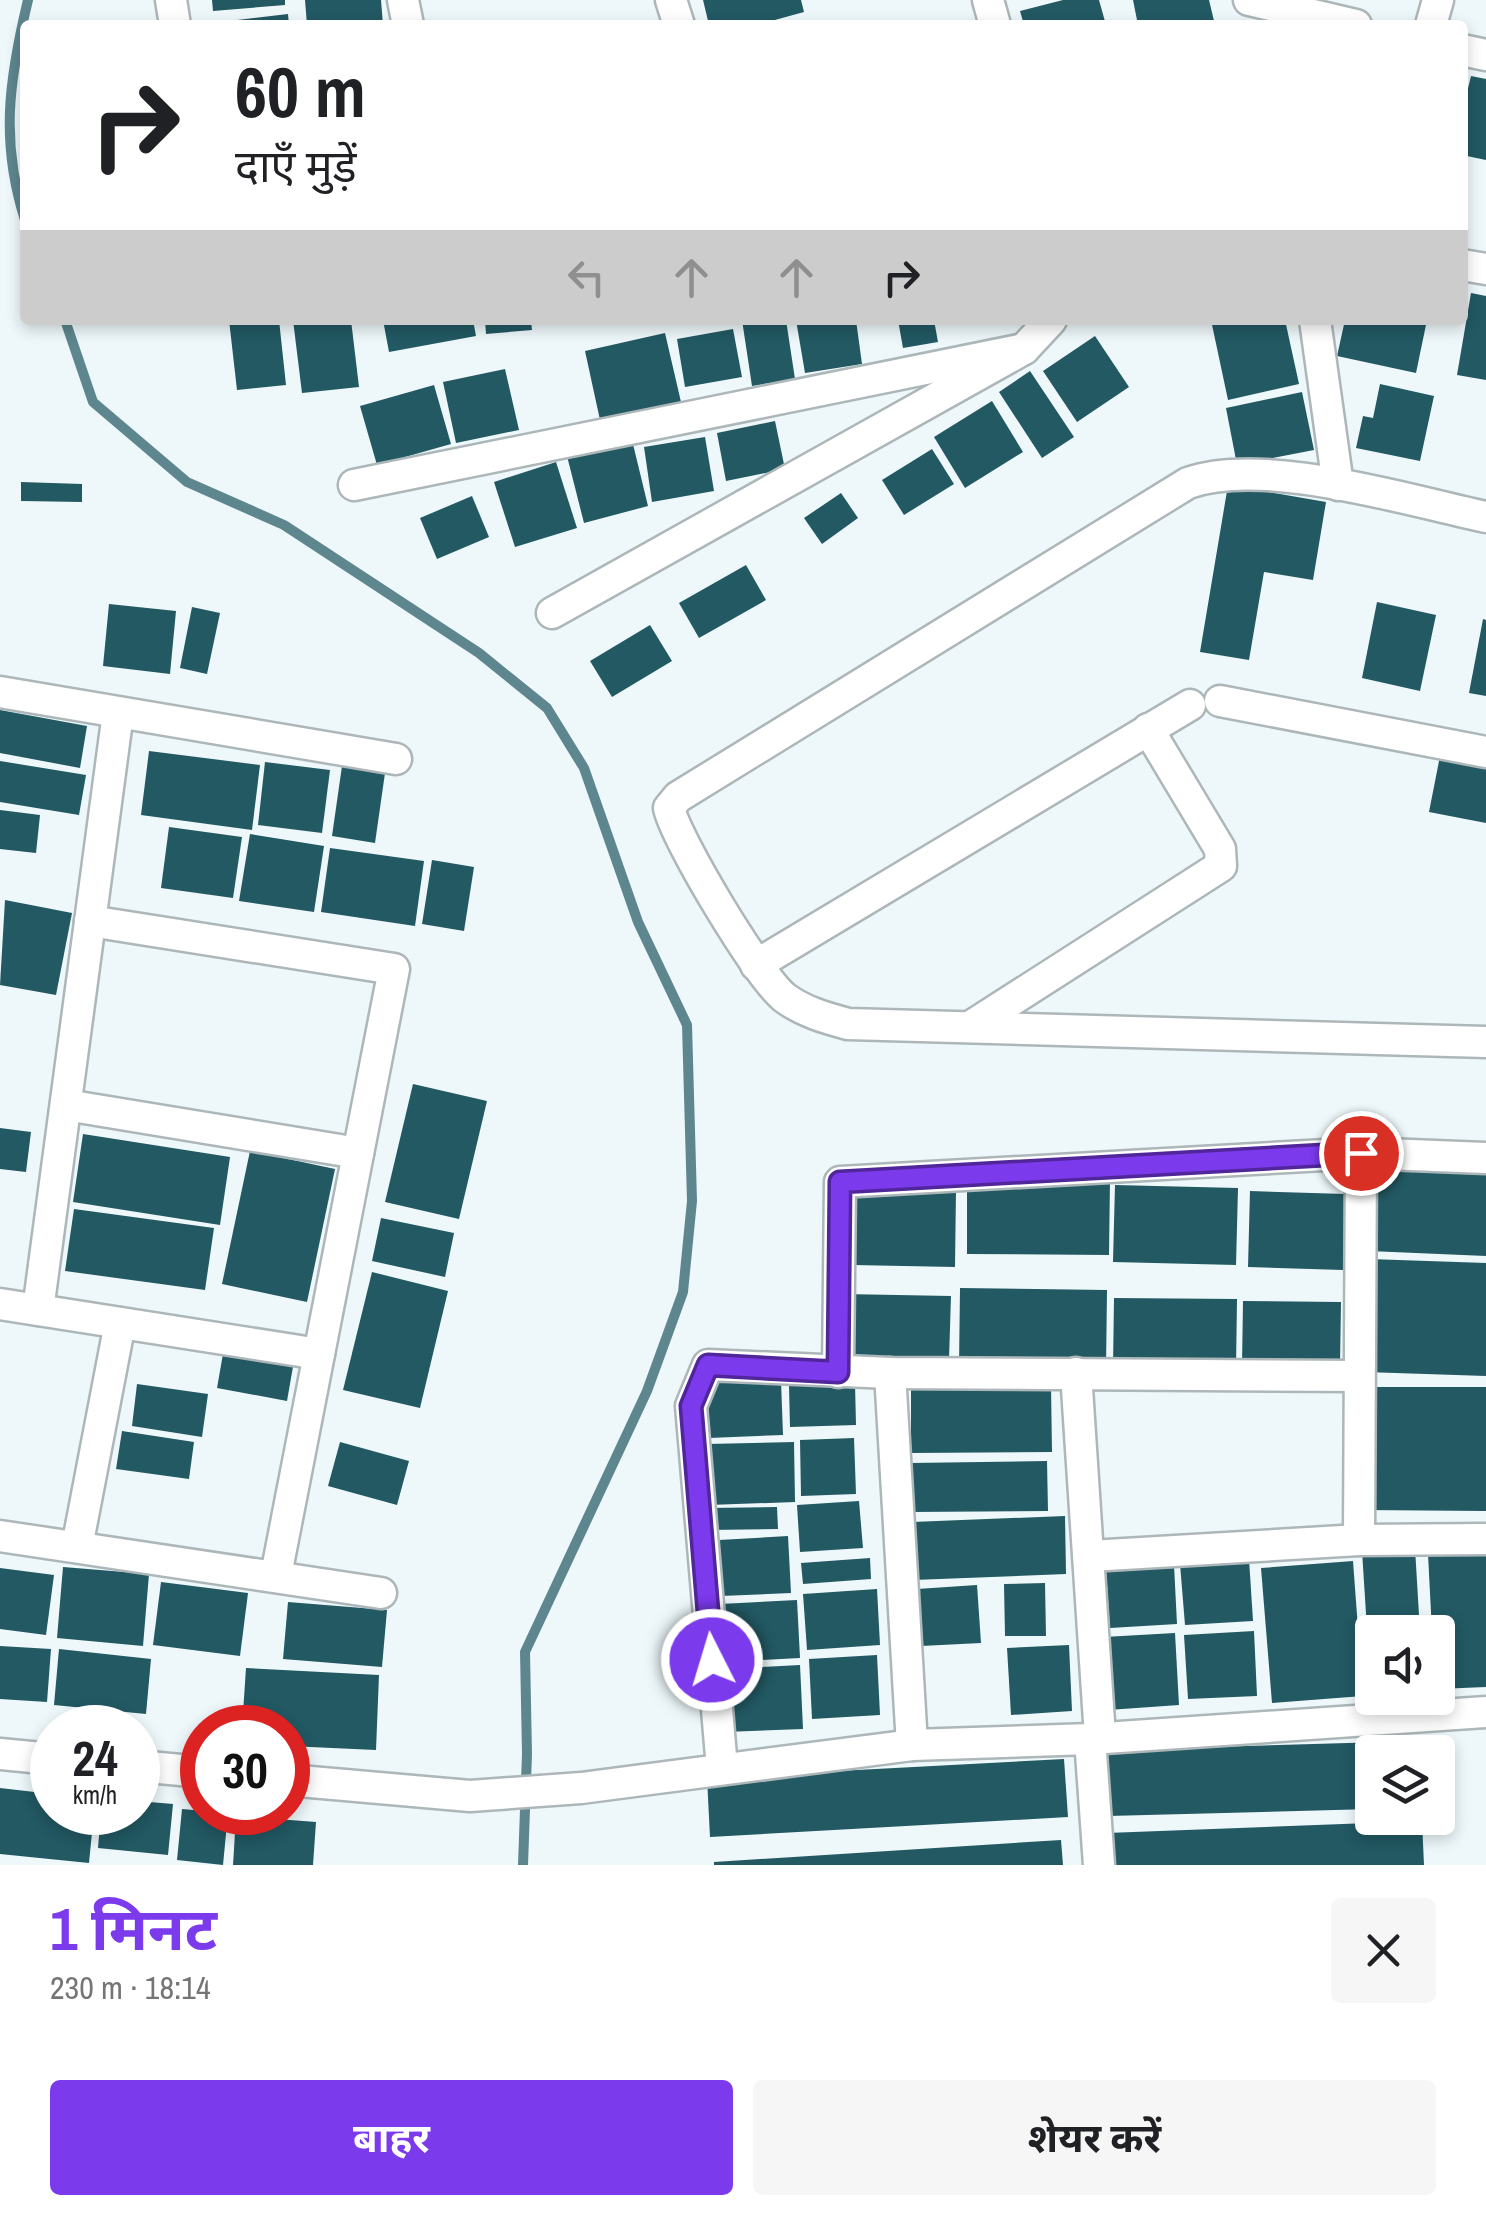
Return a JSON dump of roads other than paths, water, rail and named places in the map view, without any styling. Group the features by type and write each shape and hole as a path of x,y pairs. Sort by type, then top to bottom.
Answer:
{"street":[{"path":"1250,0 1335,20"},
{"path":"552,613 1024,349 1046,325"},
{"path":"1316,325 1338,485"},
{"path":"354,486 1024,349"},
{"path":"1486,517 1338,485 1230,474 1188,483 672,801 671,818 756,964 783,996 813,1014 848,1024 1486,1042"},
{"path":"0,692 396,760"},
{"path":"756,964 1148,729 1205,703 1486,752"},
{"path":"38,1310 118,714"},
{"path":"972,1025 1221,866 1220,849 1148,729"},
{"path":"90,921 394,969 276,1576"},
{"path":"66,1106 358,1153"},
{"path":"1359,1540 1361,1153"},
{"path":"838,1372 840,1182 1361,1153 1486,1158"},
{"path":"0,1304 319,1354"},
{"path":"76,1548 120,1323"},
{"path":"722,1768 691,1406 708,1365 890,1373 1358,1376"},
{"path":"890,1373 912,1746"},
{"path":"1076,1373 1090,1556 1099,1865"},
{"path":"0,1536 381,1592"},
{"path":"1090,1556 1359,1540 1486,1539"},
{"path":"310,1782 470,1796 581,1788 912,1746 1486,1712"},
{"path":"0,1754 30,1757"}],"waterway":[{"path":"24,20 28,0"},
{"path":"20,38 12,84 10,137 20,202"},
{"path":"67,325 93,402 187,482 284,525 479,653 547,708 584,768 638,922 687,1025 692,1201 683,1292 647,1391 525,1652 523,1865"}]}
